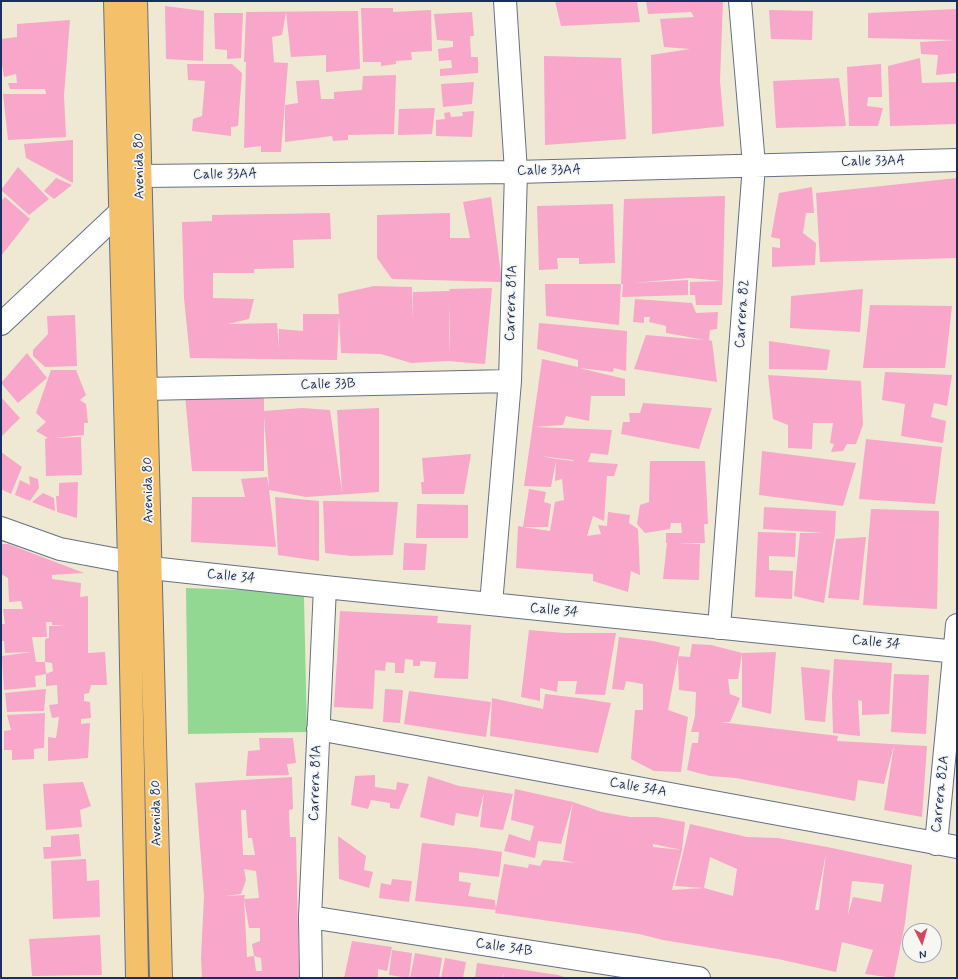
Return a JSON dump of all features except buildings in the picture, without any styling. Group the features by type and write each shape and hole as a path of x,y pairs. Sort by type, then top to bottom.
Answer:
{"main road":[{"name":"Avenida 80","path":"115,1 119,214 129,562 137,978"},
{"name":"Avenida 80","path":"136,1 161,978"}],"street":[{"name":"Carrera 81A","path":"491,604 510,381 516,172 505,1"},
{"name":"Carrera 82","path":"719,628 754,165 740,1"},
{"name":"Calle 33AA","path":"141,176 516,172 957,160"},
{"path":"1,324 119,214"},
{"name":"Calle 33B","path":"146,389 510,381"},
{"path":"1,528 60,549 129,562"},
{"name":"Calle 34","path":"150,568 956,652"},
{"name":"Carrera 81A","path":"311,978 310,917 324,587"},
{"name":"Carrera 82A","path":"936,844 956,652 957,625"},
{"name":"Calle 34A","path":"318,729 957,847"},
{"name":"Calle 34B","path":"310,917 699,978"}],"green space":[{"path":"186,588 306,592 304,598 307,732 188,734"}]}
